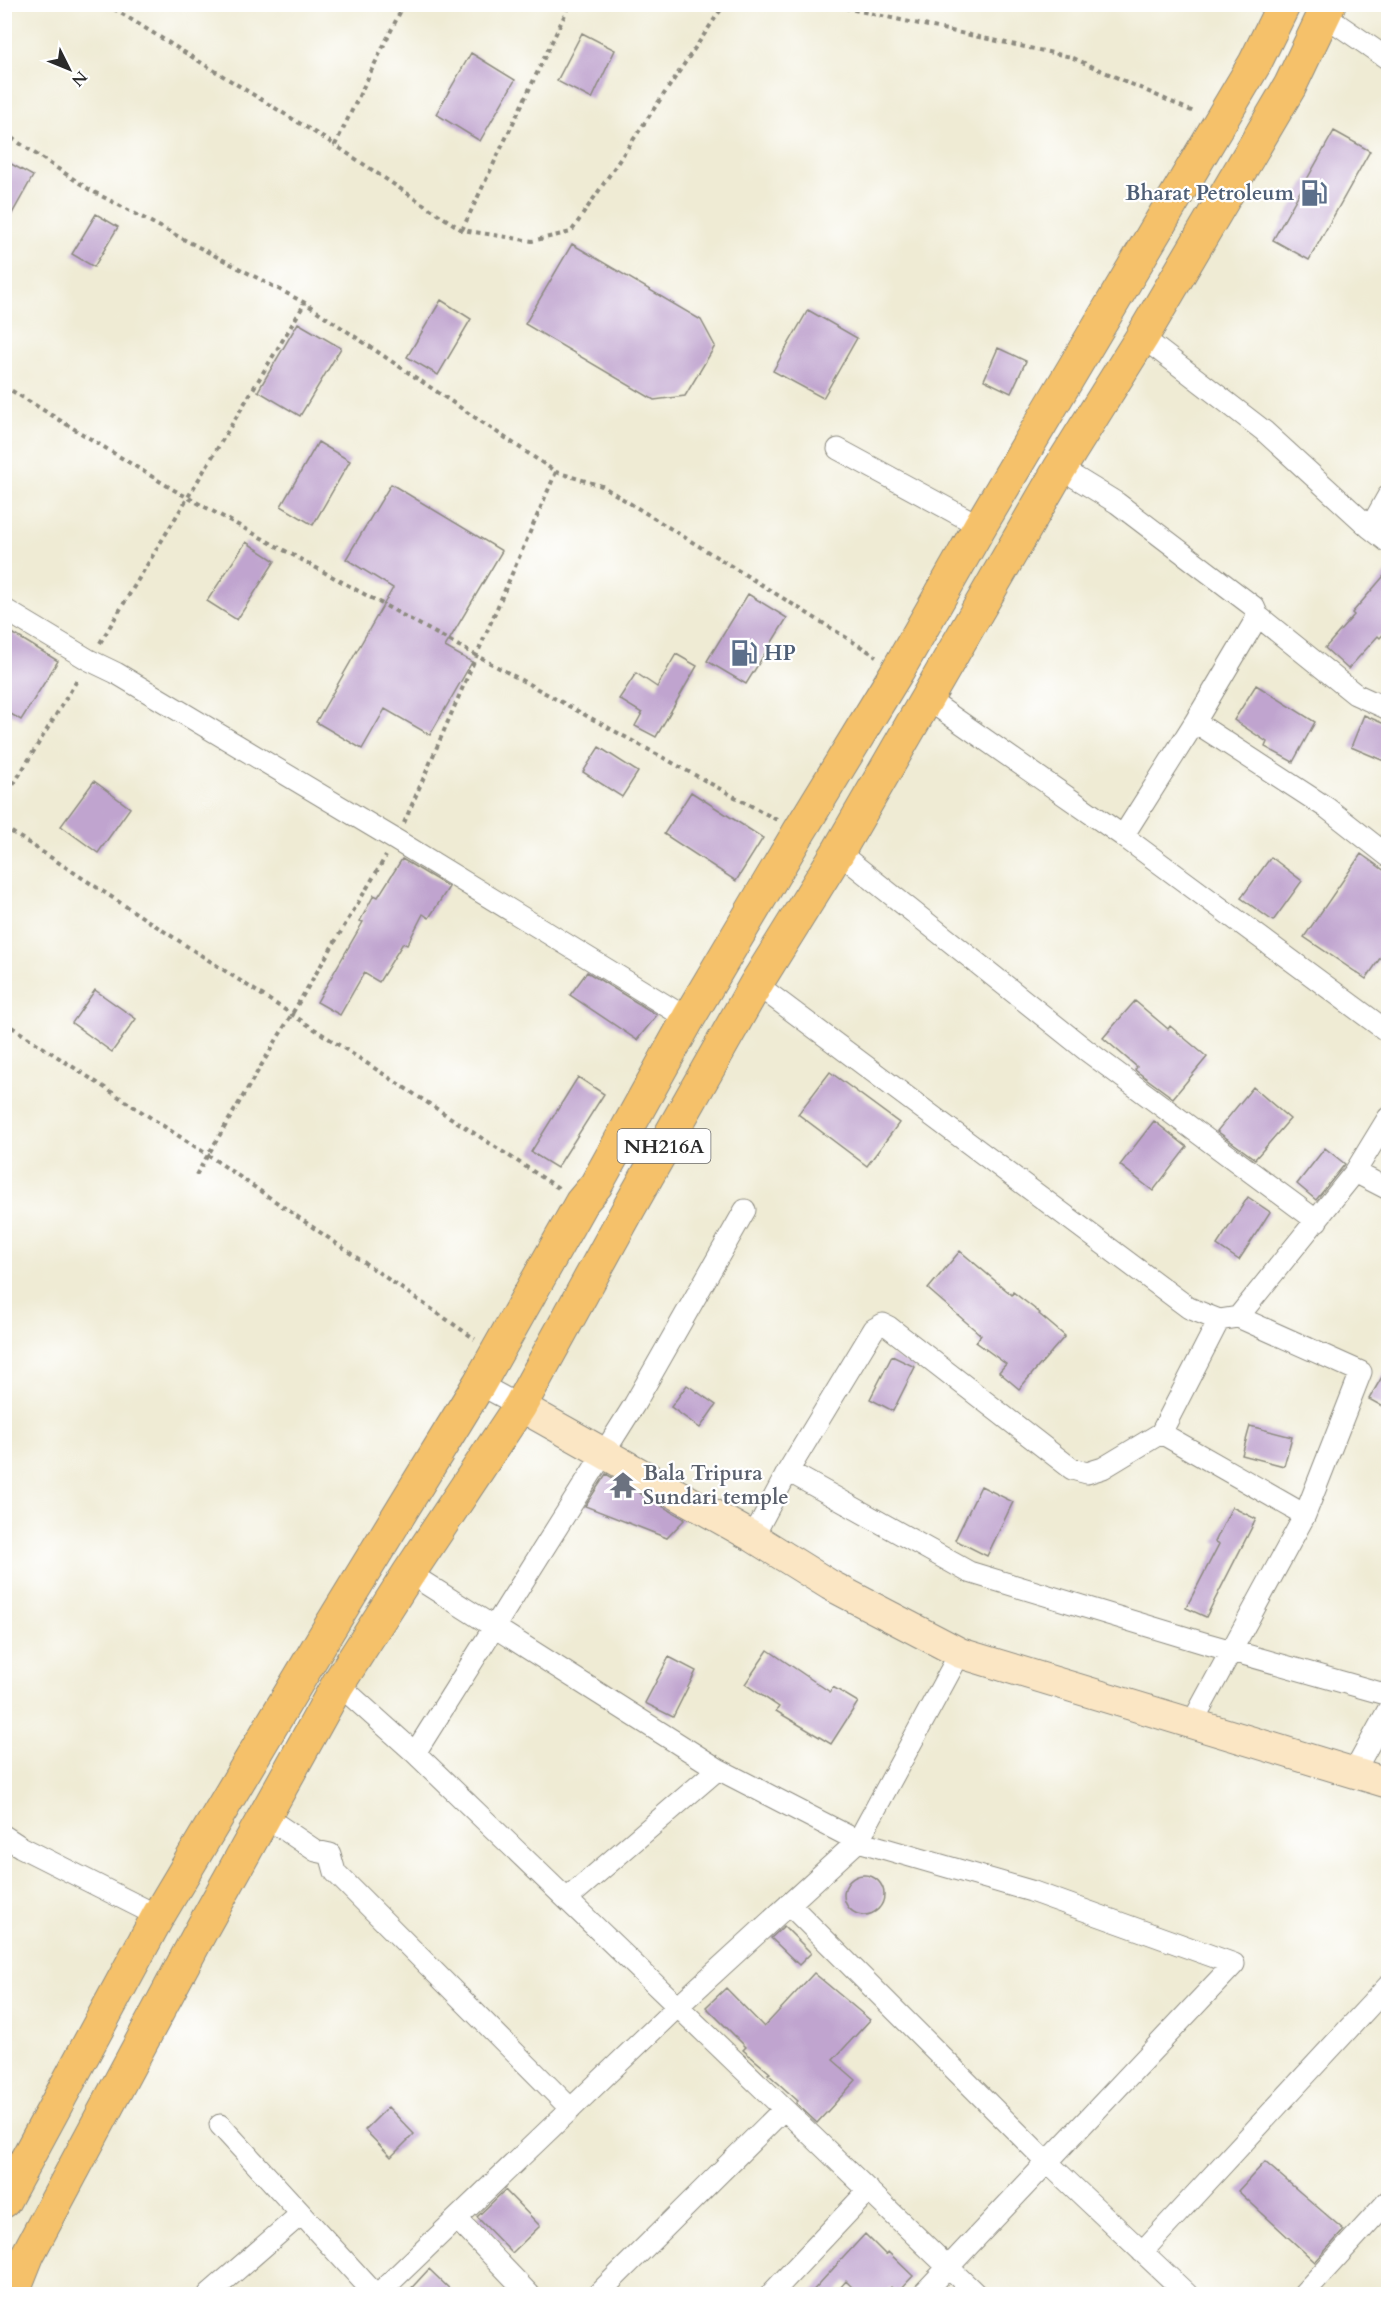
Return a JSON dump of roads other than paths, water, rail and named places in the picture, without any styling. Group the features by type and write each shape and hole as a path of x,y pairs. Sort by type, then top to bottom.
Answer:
{"highway":[{"name":"NH216A","path":"4,2201 158,1916 327,1632 479,1384 581,1203 596,1185 688,1019 898,670 980,526 1255,63 1284,4"},
{"name":"NH216A","path":"12,2295 28,2254 203,1927 338,1684 520,1406 756,984 837,852 1060,468 1142,337 1290,86 1327,10"}],"main road":[{"path":"520,1406 753,1537 830,1584 960,1653 1389,1783"}],"street":[{"path":"1327,10 1389,58"},
{"path":"1142,337 1264,431 1370,528 1389,542"},
{"path":"838,449 980,526"},
{"path":"1060,468 1117,503 1254,607 1258,616 1355,694 1389,709"},
{"path":"1370,528 1389,496"},
{"path":"4,609 396,840 688,1019"},
{"path":"1123,836 1258,616"},
{"path":"927,699 1123,836 1389,1032"},
{"path":"1195,722 1327,808 1389,856"},
{"path":"837,852 1086,1050 1317,1221"},
{"path":"756,984 1189,1308 1229,1319 1361,1372 1305,1515 1192,1724"},
{"path":"753,1537 788,1472 874,1329 883,1324 1072,1468 1087,1473 1103,1468 1161,1433 1229,1319 1317,1221 1355,1172 1389,1118"},
{"path":"1355,1172 1389,1188"},
{"path":"415,1752 634,1406 745,1210"},
{"path":"479,1384 520,1406"},
{"path":"1161,1433 1305,1515"},
{"path":"788,1472 969,1572 1389,1695"},
{"path":"409,1573 718,1769 858,1841 1031,1891 1234,1964 923,2295"},
{"path":"220,2125 377,2295 678,2006 858,1841 960,1653"},
{"path":"338,1684 415,1752 976,2295"},
{"path":"1354,1773 1389,1710"},
{"path":"567,1899 718,1769"},
{"path":"266,1816 316,1851 330,1854 335,1872 571,2109"},
{"path":"4,1836 21,1847 158,1916"},
{"path":"789,1904 1047,2162 1187,2295"},
{"path":"1142,2252 1389,1986"},
{"path":"598,2295 784,2109"},
{"path":"771,2295 869,2190"},
{"path":"1304,2295 1389,2201"},
{"path":"209,2295 301,2214"},
{"path":"457,2219 529,2295"}],"place":[{"name":"Bharat Petroleum","path":"1314,193"},
{"name":"HP","path":"744,653"},
{"name":"Bala Tripura Sundari temple","path":"623,1485"}]}
